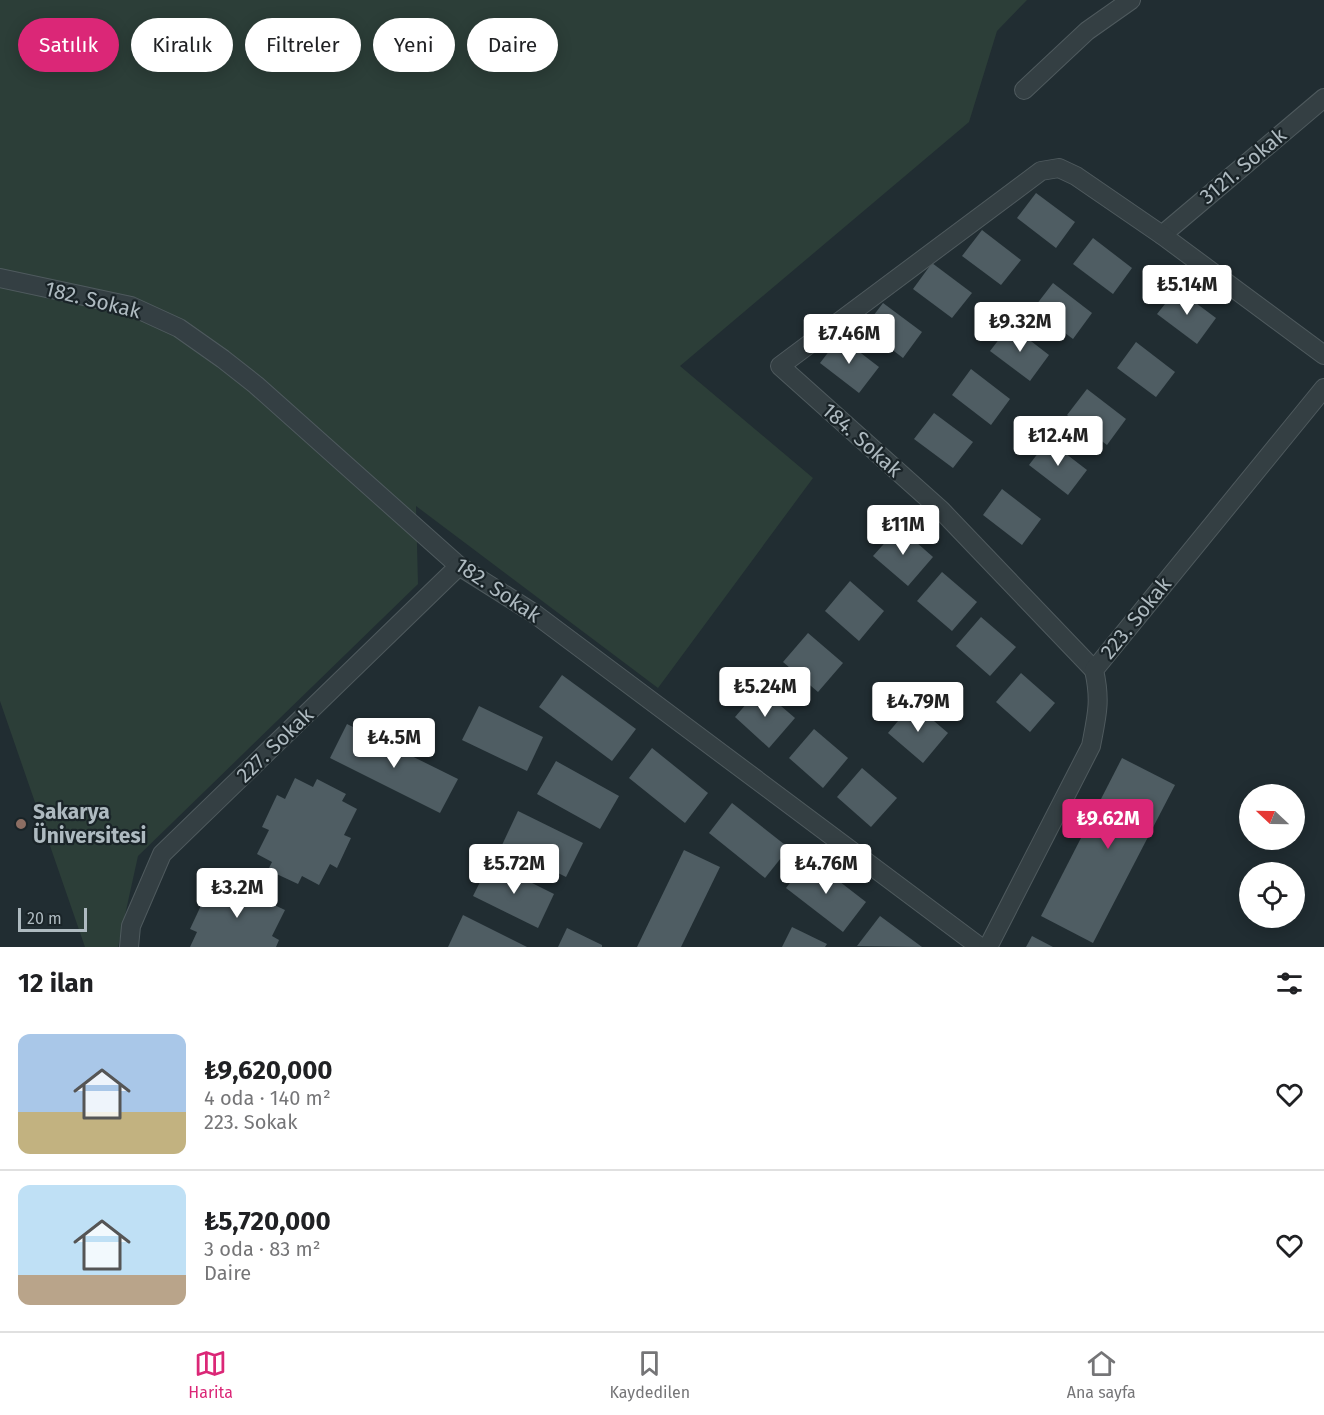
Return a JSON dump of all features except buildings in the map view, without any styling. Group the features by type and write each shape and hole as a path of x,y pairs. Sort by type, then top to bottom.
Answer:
{"street":[{"path":"1024,90 1087,31 1131,0"},
{"name":"3121. Sokak","path":"1162,235 1324,98"},
{"name":"184. Sokak","path":"1094,670 940,510 780,366 1041,171 1059,168 1076,176 1162,235"},
{"path":"1162,235 1321,346"},
{"name":"182. Sokak","path":"0,278 131,306 179,328 256,385 459,566 535,614 980,947"},
{"name":"223. Sokak","path":"988,947 1090,746 1097,716 1099,692 1094,670 1324,388"},
{"name":"227. Sokak","path":"129,947 131,926 162,854 459,566"}],"green space":[{"path":"0,0 1027,0 997,31 969,122 680,366 813,478 658,688 416,506 418,584 138,856 118,947 85,947 0,701"}],"place":[{"name":"Sakarya Üniversitesi","path":"21,824"}]}
